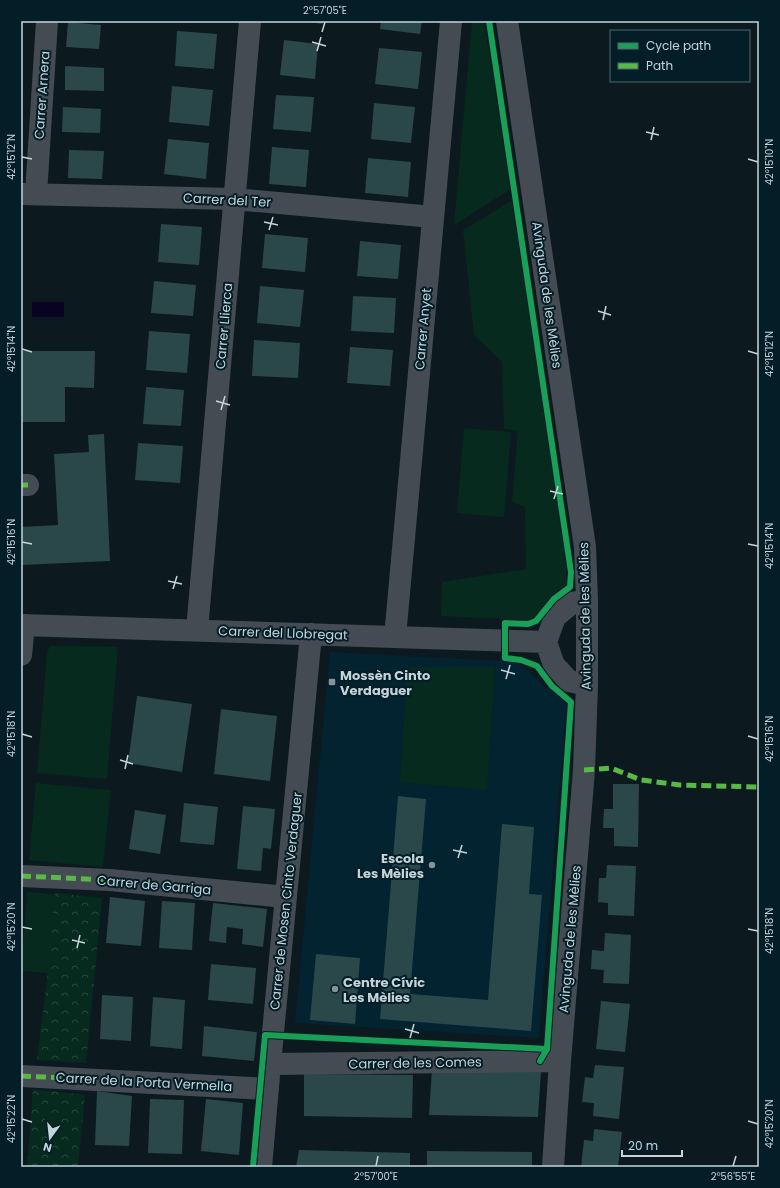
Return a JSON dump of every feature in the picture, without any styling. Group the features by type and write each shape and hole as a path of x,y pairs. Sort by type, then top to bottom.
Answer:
{"street":[{"name":"Carrer Arnera","path":"28,194 47,21"},
{"name":"Carrer Llierca","path":"197,630 250,21"},
{"name":"Carrer Anyet","path":"395,637 451,21"},
{"name":"Avinguda de les Mèlies","path":"507,21 585,547 587,600 587,685 584,770 560,1061 553,1167"},
{"name":"Carrer del Ter","path":"28,194 234,199 433,217"},
{"path":"587,600 572,603 555,617 546,642 554,665 569,680 587,685"},
{"path":"21,655 22,625"},
{"name":"Carrer del Llobregat","path":"22,625 546,642"},
{"name":"Carrer de Mosen Cinto Verdaguer","path":"261,1167 311,634"},
{"name":"Carrer de Garriga","path":"21,876 110,880 286,897"},
{"name":"Carrer de les Comes","path":"270,1064 560,1061"},
{"name":"Carrer de la Porta Vermella","path":"21,1076 268,1089"}],"shaded area":[{"path":"32,302 64,302 64,317 32,317"},
{"name":"Escola Les Mèlies","path":"330,652 501,661 522,665 544,686 560,697 566,706 539,1038 295,1023"}],"green space":[{"path":"472,21 484,21 511,189 454,225"},
{"path":"513,200 559,495 567,583 564,588 550,598 536,616 529,620 441,616 442,582 526,569 525,507 512,502 518,431 504,429 502,362 474,335 463,230"},
{"path":"464,428 511,432 504,517 457,513"},
{"path":"52,646 118,647 107,779 37,773 47,654 49,648"},
{"path":"407,667 495,667 487,790 400,782"},
{"path":"36,783 111,790 103,867 29,860"},
{"path":"27,892 56,894 50,973 21,971"},
{"path":"55,893 102,898 86,1063 37,1060 48,971"},
{"path":"33,1089 85,1095 78,1167 27,1167"}],"building":[{"path":"302,21 323,21 322,24"},
{"path":"381,21 422,21 420,34 380,29"},
{"path":"68,22 101,25 99,49 66,47"},
{"path":"177,31 217,34 214,69 175,66"},
{"path":"284,40 318,44 315,79 280,75"},
{"path":"379,48 422,52 418,89 375,84"},
{"path":"65,66 104,68 104,91 65,90"},
{"path":"172,86 213,90 209,126 169,122"},
{"path":"276,95 314,97 311,132 273,129"},
{"path":"374,103 415,107 411,143 371,139"},
{"path":"63,107 101,109 100,133 62,132"},
{"path":"168,139 209,143 206,179 164,174"},
{"path":"272,147 309,150 306,187 269,184"},
{"path":"69,150 104,151 102,179 68,178"},
{"path":"368,158 411,162 408,197 365,193"},
{"path":"161,224 202,227 199,265 158,262"},
{"path":"265,234 308,238 305,272 262,268"},
{"path":"360,241 401,245 398,279 357,276"},
{"path":"154,281 196,285 193,316 151,313"},
{"path":"260,286 304,290 300,327 257,323"},
{"path":"353,296 396,298 394,333 351,331"},
{"path":"149,331 190,334 187,373 146,370"},
{"path":"254,340 300,343 298,378 252,376"},
{"path":"350,347 393,350 390,386 347,383"},
{"path":"21,351 95,351 94,388 65,387 65,422 21,422"},
{"path":"146,387 184,390 181,426 143,424"},
{"path":"104,434 110,561 21,565 21,527 58,525 54,454 89,452 88,435"},
{"path":"138,443 183,446 180,483 135,480"},
{"path":"137,696 192,704 182,772 128,763"},
{"path":"221,709 277,716 270,781 214,774"},
{"path":"613,784 639,784 638,847 614,846 614,828 603,828 604,809 613,809"},
{"path":"398,796 426,799 410,994 488,1000 502,824 534,827 529,894 542,895 531,1031 380,1019"},
{"path":"184,803 218,807 214,845 180,842"},
{"path":"243,806 275,809 271,849 263,848 261,871 237,869"},
{"path":"135,810 166,815 160,854 129,849"},
{"path":"607,865 636,866 634,916 608,915 608,903 598,902 599,878 606,878"},
{"path":"110,897 145,901 141,946 106,943"},
{"path":"162,901 195,903 192,950 159,948"},
{"path":"213,903 267,909 263,947 242,944 243,929 227,927 226,943 209,941"},
{"path":"605,933 631,935 629,984 603,983 604,970 591,969 592,950 604,951"},
{"name":"Centre Cívic Les Mèlies","path":"316,954 360,958 355,1024 310,1020"},
{"path":"211,964 256,968 253,1004 208,1000"},
{"path":"102,995 133,997 131,1041 100,1039"},
{"path":"153,997 185,1000 182,1049 150,1046"},
{"path":"601,1001 630,1004 625,1052 596,1049"},
{"path":"204,1026 257,1032 254,1061 202,1056"},
{"path":"595,1065 624,1067 619,1119 593,1116 594,1103 582,1102 585,1077 593,1078"},
{"path":"432,1069 541,1071 538,1117 429,1115"},
{"path":"304,1074 413,1075 412,1118 304,1116"},
{"path":"97,1091 132,1096 129,1146 95,1145"},
{"path":"150,1099 184,1100 182,1154 148,1153"},
{"path":"206,1099 243,1103 239,1155 201,1151"},
{"path":"594,1129 622,1132 618,1167 581,1167 584,1140 593,1141"},
{"path":"299,1150 410,1153 410,1167 296,1167"},
{"path":"427,1151 532,1152 532,1167 427,1167"}],"marked path":[{"path":"21,485 28,485"},
{"path":"584,770 611,768 641,780 680,785 759,787"},
{"path":"21,876 110,880"},
{"path":"21,1076 88,1079"}],"cycle path":[{"path":"489,21 571,572 570,587 554,599 536,621 528,624 505,623 505,658 521,660 537,666 552,686 571,702 547,1049 540,1061"},
{"path":"253,1167 265,1035 547,1049"}],"place":[{"name":"Mossèn Cinto Verdaguer","path":"332,682"},
{"name":"Escola Les Mèlies","path":"432,865"},
{"name":"Centre Cívic Les Mèlies","path":"335,989"}]}
